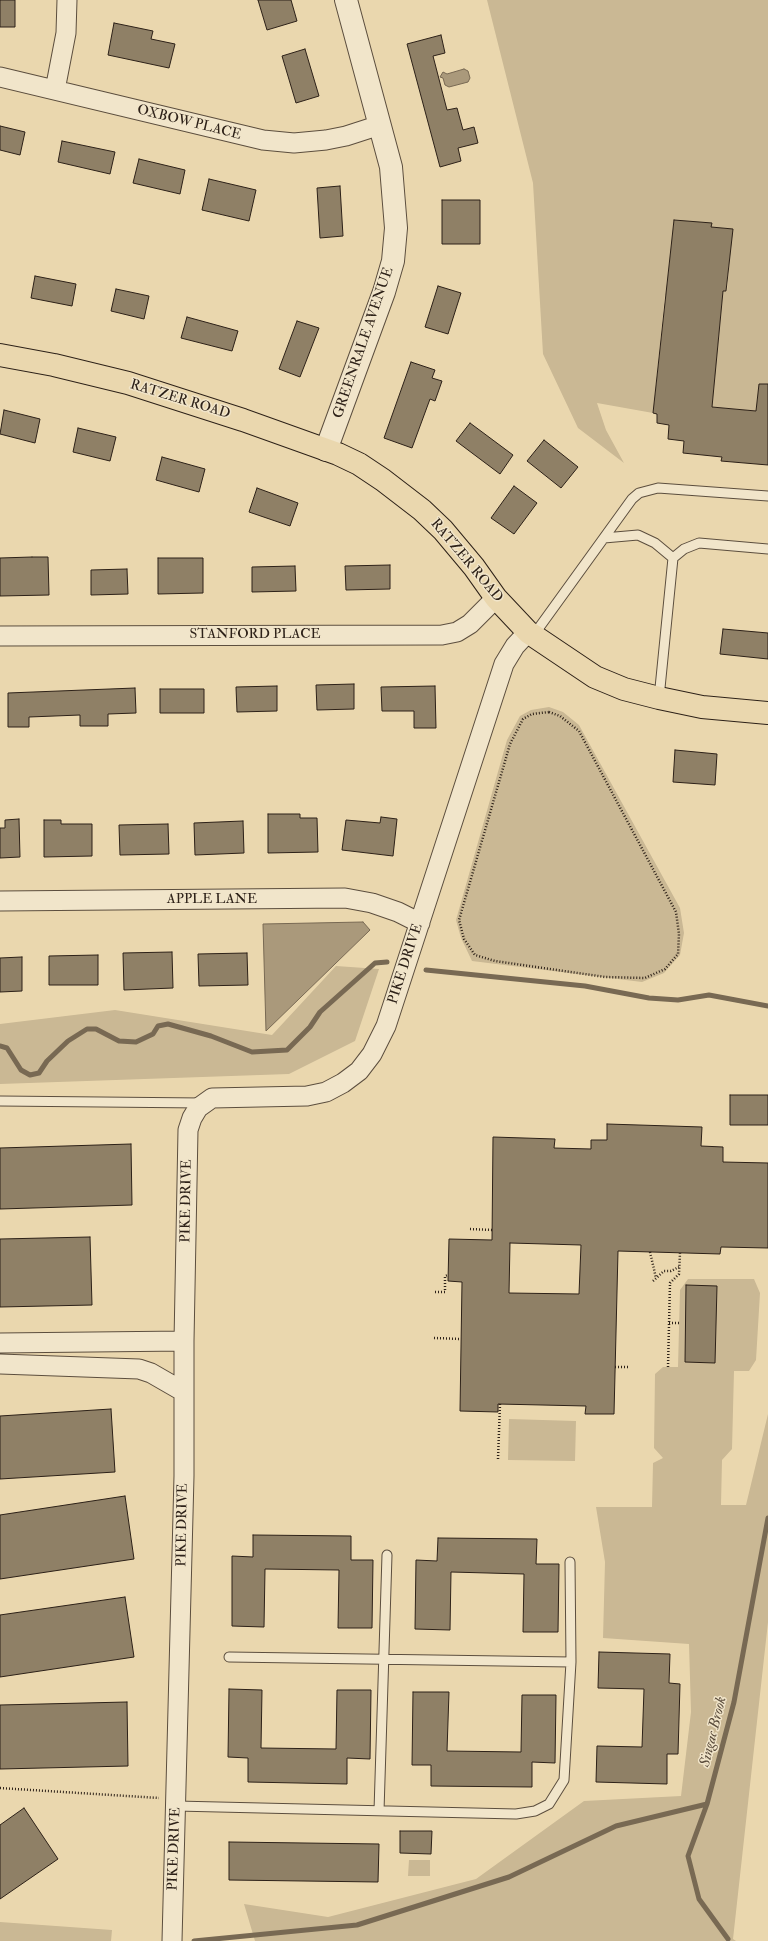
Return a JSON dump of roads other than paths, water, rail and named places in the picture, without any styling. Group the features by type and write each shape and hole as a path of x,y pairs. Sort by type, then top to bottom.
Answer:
{"main road":[{"name":"RATZER ROAD","path":"0,355 54,364 128,383 243,420 326,450 359,464 383,480 422,510 443,530 474,567 496,598 531,634 595,677 624,689 702,707 768,713"}],"street":[{"path":"54,90 66,32 67,0"},
{"name":"GREENRALE AVENUE","path":"326,450 384,292 392,261 396,228 391,167 346,0"},
{"name":"OXBOW PLACE","path":"0,77 263,140 294,143 326,140 346,136 380,125"},
{"name":"STANFORD PLACE","path":"0,636 442,635 457,632 470,624 496,598"},
{"name":"PIKE DRIVE","path":"172,1941 184,1476 184,1341 188,1130 192,1118 203,1103 212,1098 307,1096 326,1092 343,1083 359,1071 372,1054 383,1034 504,664 515,646 531,634"},
{"name":"APPLE LANE","path":"0,901 345,898 372,903 398,912 420,923"},
{"path":"0,1343 184,1341"},
{"path":"74,1343 75,1368"},
{"path":"0,1364 75,1368 139,1369 151,1373 184,1392"}],"lane":[{"path":"531,634 632,499 648,490 658,488 768,496"},
{"path":"604,538 638,535 655,543 673,558"},
{"path":"659,698 673,558 684,549 699,544 768,549"},
{"path":"0,1101 203,1103"},
{"path":"380,1812 387,1555"},
{"path":"176,1806 516,1814 535,1811 549,1804 564,1780 571,1662 570,1562"},
{"path":"229,1657 384,1658 571,1662"}],"waterway":[{"path":"0,1046 7,1048 21,1070 30,1075 39,1073 47,1061 68,1041 87,1029 96,1029 119,1041 136,1042 153,1034 158,1026 168,1024 211,1036 252,1052 287,1050 310,1027 320,1012 375,963 387,962"},
{"path":"426,970 585,986 649,998 678,1000 709,995 768,1006"},
{"name":"Singac Brook","path":"728,1939 699,1899 688,1856 707,1804 734,1702 768,1518"},
{"path":"194,1941 357,1925 509,1877 616,1826 707,1804"}]}
